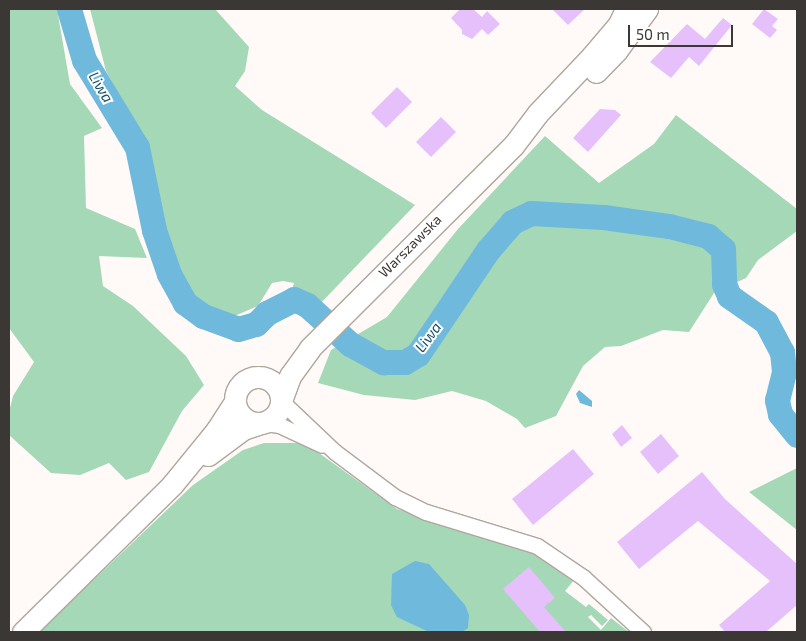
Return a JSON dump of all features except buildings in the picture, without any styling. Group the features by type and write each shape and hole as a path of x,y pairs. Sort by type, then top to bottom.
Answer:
{"main road":[{"name":"Warszawska","path":"310,348 513,146 538,113 592,56 619,24 626,9"},
{"name":"Warszawska","path":"513,146 549,122 616,50 647,9"},
{"path":"172,485 216,431 234,403 241,384 254,377 262,377 310,348"},
{"path":"23,632 172,485 225,440 242,429 275,416 290,376 310,348"},
{"path":"262,377 276,386 281,401"},
{"path":"234,403 241,416 261,423"}],"street":[{"path":"281,401 335,452"},
{"path":"261,423 294,430 335,452 410,506 542,548 584,578 643,632"}],"green space":[{"path":"9,9 57,9 70,84 102,128 84,136 86,208 135,229 147,258 99,256 103,286 133,306 186,356 204,385 182,411 149,472 126,480 109,463 80,475 51,473 9,435 9,412 13,396 34,362 9,328"},
{"path":"90,9 215,9 249,47 245,71 235,86 262,110 415,205 317,307 291,293 294,283 283,281 272,283 258,306 230,318 192,300 170,260 147,172 146,147 106,71"},
{"path":"676,115 797,209 797,231 758,260 746,278 714,293 689,332 663,330 621,346 605,347 583,366 556,416 525,428 517,419 486,401 452,391 415,400 364,395 318,383 331,350 387,317 458,229 545,136 599,183 654,144"},
{"path":"264,443 305,443 397,509 530,549 575,579 565,591 586,607 589,604 608,620 602,626 591,615 588,617 601,630 611,618 629,632 39,632 193,485 243,450"},
{"path":"797,468 797,530 749,492"}],"water":[{"path":"579,390 592,401 592,407 580,403 576,394"},
{"path":"415,561 429,564 465,605 469,615 468,628 462,632 429,632 397,617 391,605 392,574"}],"waterway":[{"name":"Liwa","path":"69,9 84,60 137,147 154,230 169,274 185,303 203,316 238,329 256,324 267,313 294,299 307,305 350,344 383,362 405,362 418,354 488,250 512,222 531,213 603,217 669,226 708,236 723,249 724,284 729,296 766,322 782,352 784,372 777,400 780,414 797,435"}]}
